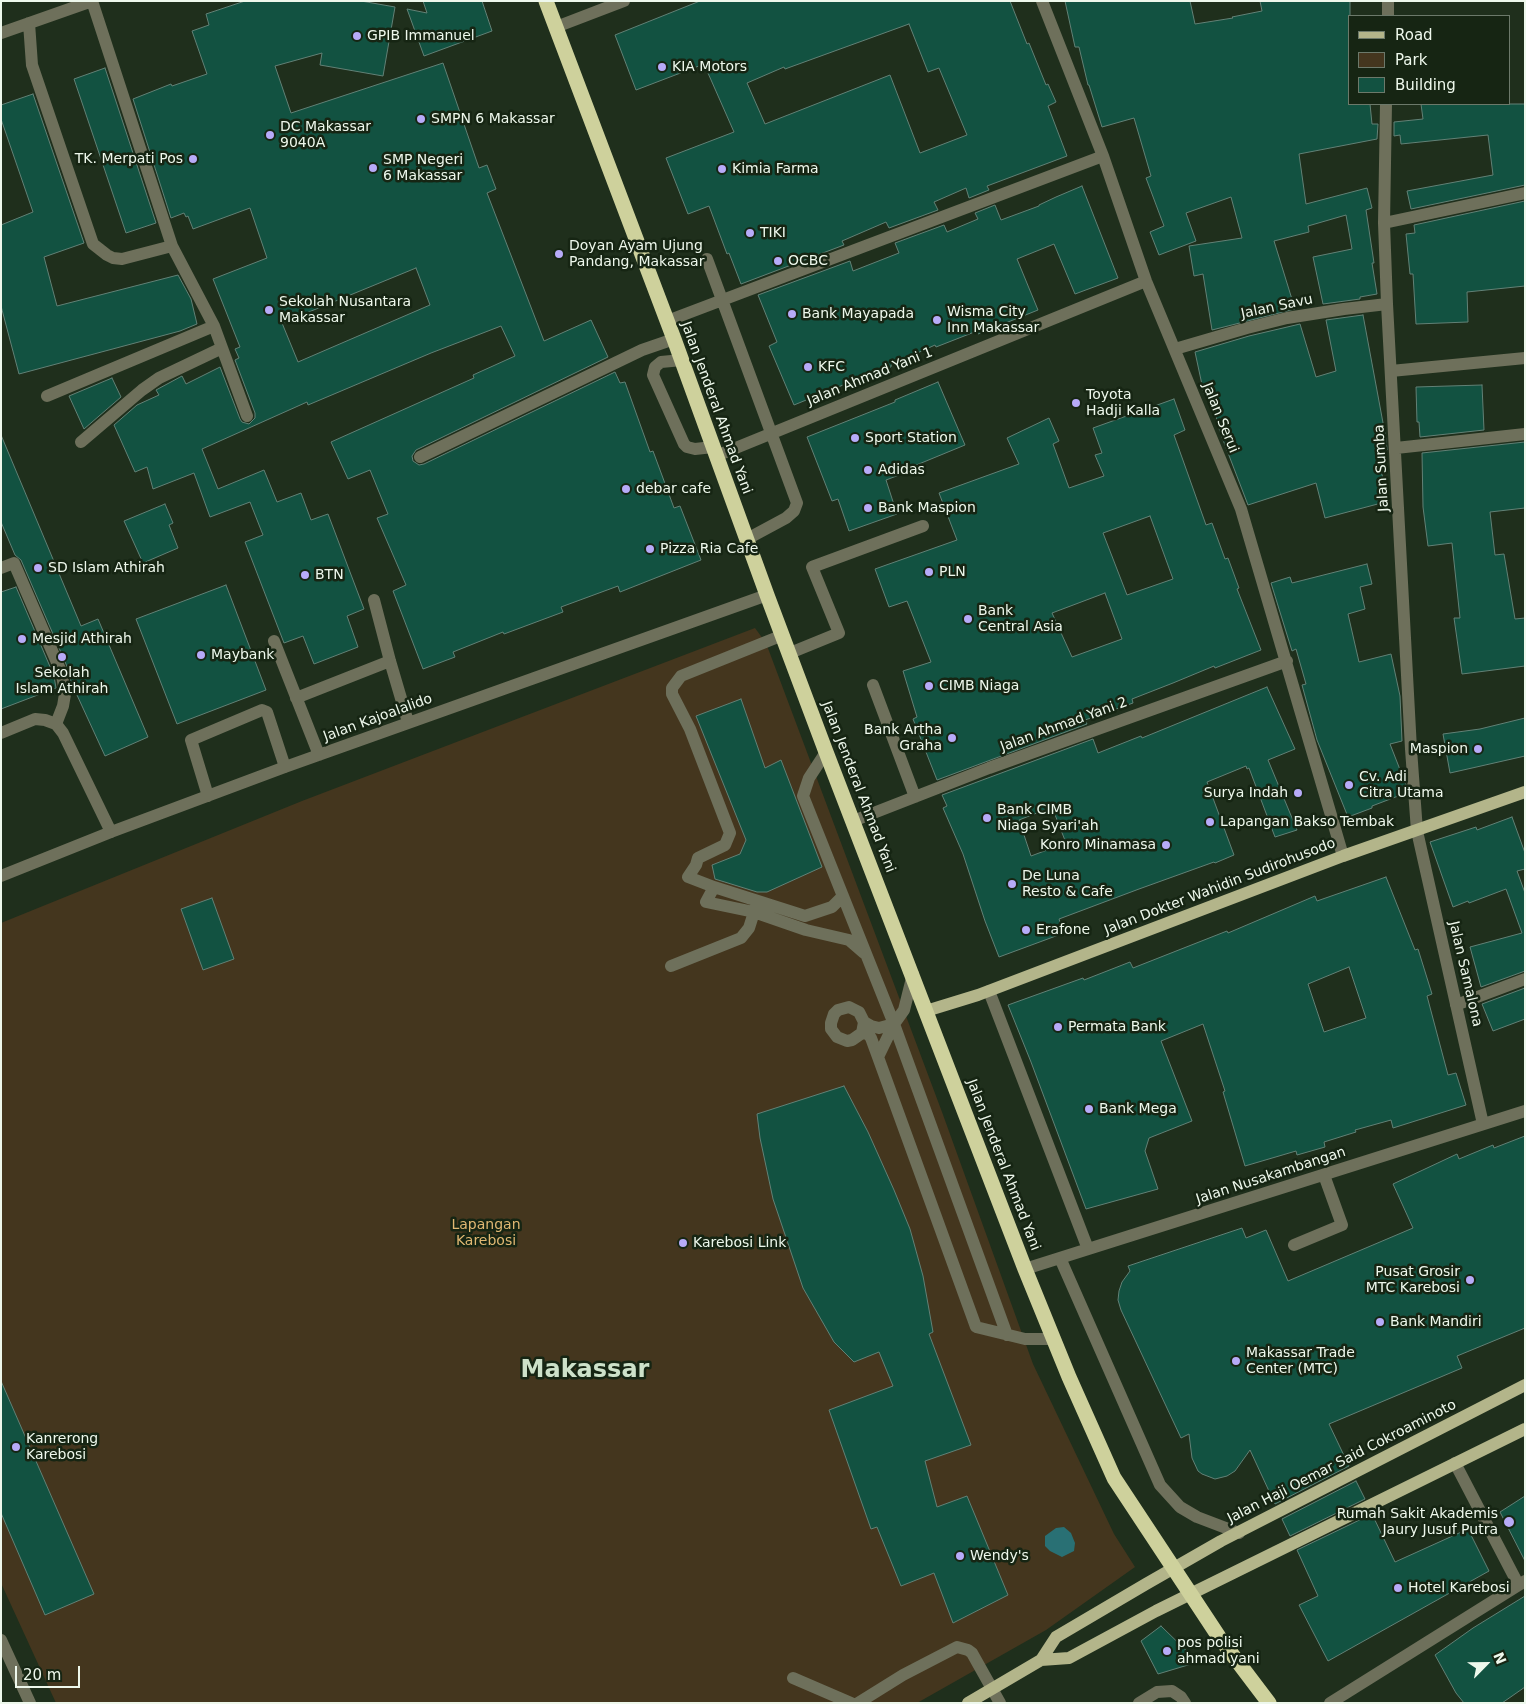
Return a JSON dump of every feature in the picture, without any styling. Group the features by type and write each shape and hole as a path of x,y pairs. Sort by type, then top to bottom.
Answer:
{"highway":[{"name":"Jalan Jenderal Ahmad Yani","path":"546,1 682,360 826,752 1053,1339 1114,1478 1219,1636 1269,1703"}],"main road":[{"name":"Jalan Dokter Wahidin Sudirohusodo","path":"926,1011 989,991 1343,856 1525,792"},
{"name":"Jalan Haji Oemar Said Cokroaminoto","path":"1041,1660 1056,1637 1173,1568 1238,1532 1525,1384"},
{"path":"968,1703 1041,1660 1069,1658 1191,1593 1525,1429"}],"street":[{"path":"1,33 92,1 172,246 214,326 247,416"},
{"path":"556,27 624,1"},
{"name":"Jalan Serui","path":"1042,1 1103,156 1146,280 1242,510 1343,856"},
{"path":"1388,1 1388,15"},
{"path":"29,23 32,65 93,244 107,255 122,259 172,246"},
{"name":"Jalan Sumba","path":"1386,105 1384,223 1411,749 1417,831"},
{"path":"667,321 1103,156"},
{"path":"1384,223 1525,193"},
{"path":"706,259 797,502 794,511 786,518 747,539"},
{"name":"Jalan Ahmad Yani 1","path":"715,451 771,434 1146,280"},
{"name":"Jalan Savu","path":"1175,349 1287,318 1388,304"},
{"path":"47,396 214,326"},
{"path":"420,457 642,350 674,339"},
{"path":"81,442 142,390 159,378 222,348"},
{"path":"1392,371 1525,358"},
{"path":"682,360 661,362 655,367 653,375 684,444 695,449 715,451"},
{"path":"1396,448 1525,434"},
{"path":"790,654 838,634 812,567 923,526"},
{"path":"1,568 14,563 62,674 65,694 63,706 56,724"},
{"name":"Jalan Kajoalalido","path":"1,876 111,832 285,767 767,595"},
{"path":"374,600 408,722"},
{"path":"783,635 681,676 672,688 672,694 690,729 730,833 725,845 698,858 696,866 688,877 806,930 849,940 866,954"},
{"path":"274,640 319,755"},
{"path":"296,698 390,661"},
{"name":"Jalan Ahmad Yani 2","path":"853,821 998,764 1287,661"},
{"path":"873,685 914,797"},
{"path":"208,796 191,740 262,710 267,712 285,767"},
{"path":"1,733 35,719 56,724 63,733 111,832"},
{"path":"826,752 809,778 803,796 894,1024 1007,1335"},
{"name":"Jalan Samalona","path":"1417,831 1482,1124"},
{"path":"756,907 805,916 832,907 843,896"},
{"path":"671,966 741,938 749,928 756,907"},
{"path":"878,1057 894,1024 904,1010 913,974"},
{"path":"1456,1005 1525,980"},
{"path":"989,991 1088,1250"},
{"path":"894,1024 879,1028 871,1026 863,1028 871,1038 976,1327 1025,1339 1053,1339"},
{"name":"Jalan Nusakambangan","path":"1025,1269 1525,1111"},
{"path":"1294,1245 1342,1225 1324,1175"},
{"path":"1060,1258 1160,1485 1180,1507 1197,1518 1238,1532"},
{"path":"1330,1703 1521,1583 1455,1464"},
{"path":"1,1640 6,1660 30,1703"},
{"path":"858,1703 902,1675 958,1647 972,1653 1000,1703"},
{"path":"793,1678 851,1703"},
{"path":"1139,1703 1157,1692 1172,1691 1181,1697 1185,1703"}],"green space":[{"name":"Lapangan Karebosi","path":"755,628 766,643 942,1112 1033,1364 1114,1534 1135,1567 1046,1630 917,1703 56,1703 1,1583 1,923 302,801"}],"water":[{"path":"1064,1527 1071,1533 1075,1543 1074,1551 1062,1557 1045,1546 1045,1536 1056,1528"}],"building":[{"path":"245,1 361,1 395,7 383,76 320,65 322,53 275,66 291,113 443,63 479,168 487,165 496,189 487,193 544,341 591,320 608,357 416,450 412,456 413,461 419,465 424,464 615,372 620,383 625,382 650,452 653,451 674,508 680,506 701,560 620,592 618,586 561,607 563,612 504,634 503,632 453,652 455,657 423,669 393,591 406,585 377,518 388,514 370,470 348,479 331,442 474,378 473,375 515,356 501,326 431,353 308,405 307,402 202,449 218,489 264,470 277,502 301,493 311,520 328,514 364,609 347,616 358,647 314,664 303,636 284,643 245,542 263,535 250,502 210,517 194,473 153,489 147,467 135,472 114,425 137,405 159,395 156,390 182,376 186,384 220,367 242,422 249,424 255,418 255,413 235,360 239,358 235,349 240,347 213,279 267,258 250,208 193,229 188,216 186,217 184,213 171,218 133,99 171,84 172,86 207,74 192,31 209,25 206,14","holes":["416,268 430,305 298,362 282,323"]},
{"path":"423,1 482,1 492,31 424,56 407,9 427,13"},
{"path":"700,1 1010,1 1027,44 1029,43 1046,85 1048,84 1056,102 1048,106 1067,156 987,186 989,190 969,198 966,188 934,202 938,210 889,228 886,222 842,241 844,245 741,284 729,253 727,254 709,206 688,214 666,158 734,132 704,64 636,90 615,35","holes":["909,24 928,72 939,68 967,135 920,153 890,75 765,124 747,83 784,67 785,69"]},
{"path":"1065,1 1190,1 1195,24 1262,11 1260,1 1350,1 1350,15 1348,15 1348,105 1370,105 1372,124 1378,124 1377,139 1299,154 1306,204 1367,188 1372,208 1366,210 1377,294 1360,297 1360,299 1323,304 1313,257 1352,249 1346,215 1308,226 1309,232 1274,241 1295,309 1212,330 1203,274 1194,276 1189,246 1242,238 1231,197 1186,213 1196,241 1159,255 1150,232 1164,226 1146,178 1151,176 1134,118 1102,127 1088,85 1079,47 1075,47"},
{"path":"105,68 156,223 126,233 74,79"},
{"path":"33,94 84,243 44,257 57,306 178,275 191,299 197,324 180,331 19,374 1,306 1,225 33,212 1,119 1,105"},
{"path":"1525,104 1525,185 1411,209 1407,191 1493,175 1488,135 1401,144 1400,135 1394,136 1394,122 1423,119 1421,105"},
{"path":"1082,186 1118,278 1075,294 1054,244 1017,259 1038,310 978,334 977,331 936,347 935,345 891,365 891,367 794,405 769,346 777,342 758,295 850,261 853,271 899,253 895,243 944,225 947,232 978,219 975,213 995,205 1001,220 1039,206"},
{"path":"1525,201 1525,286 1467,292 1468,322 1416,324 1413,274 1410,274 1406,234 1415,233 1414,225"},
{"path":"1363,315 1386,439 1387,450 1376,452 1389,501 1325,518 1316,483 1248,505 1220,432 1210,392 1204,394 1195,352 1249,336 1300,324 1316,377 1336,371 1326,320"},
{"path":"112,378 121,397 84,429 69,396"},
{"path":"938,382 965,445 914,466 915,469 886,480 897,514 849,531 838,499 832,501 807,437 895,402 895,400"},
{"path":"1482,385 1484,430 1420,437 1419,422 1417,422 1416,387"},
{"path":"1174,399 1185,430 1174,435 1206,525 1212,523 1225,559 1228,558 1239,588 1237,589 1261,650 1215,668 1214,666 1132,699 1133,703 1085,720 1087,724 937,780 913,719 917,717 903,671 931,662 907,601 889,607 875,569 957,540 939,493 1019,464 1007,438 1049,418 1059,441 1053,444 1069,488 1104,476 1095,455 1102,453 1093,428","holes":["1150,516 1173,579 1127,595 1103,533","1105,593 1122,639 1072,657 1052,613"]},
{"path":"1,435 81,626 98,619 148,737 105,756 71,682 69,671 21,560 15,555 1,522"},
{"path":"1525,442 1525,508 1490,512 1495,555 1504,554 1515,619 1525,618 1525,666 1462,674 1454,618 1460,618 1452,543 1428,546 1423,507 1422,453"},
{"path":"165,504 173,523 169,525 178,548 143,563 124,521"},
{"path":"1367,564 1372,584 1360,587 1365,609 1348,614 1359,662 1391,654 1400,696 1402,741 1390,744 1406,785 1406,793 1348,817 1317,740 1302,685 1306,684 1296,649 1292,651 1271,583 1290,577 1292,583"},
{"name":"Maybank","path":"226,585 266,690 177,724 136,619"},
{"name":"Mesjid Athirah","path":"16,587 54,676 56,688 1,709 1,592"},
{"path":"1267,687 1295,749 1268,760 1297,830 1275,837 1249,768 1247,769 1246,766 1207,782 1234,855 1059,919 1064,933 999,957 963,854 943,808 947,806 942,795 1093,739 1098,753 1141,736 1142,738","holes":["1052,807 1066,843 1031,856 1019,820"]},
{"path":"741,699 765,768 781,760 822,867 767,892 757,892 715,879 712,865 740,854 746,840 696,716"},
{"path":"1525,718 1525,756 1450,773 1443,734 1480,729"},
{"path":"1512,817 1525,853 1525,869 1517,871 1525,893 1525,971 1481,987 1470,947 1522,933 1506,889 1453,907 1430,842 1476,827 1477,830"},
{"path":"1386,877 1415,950 1418,949 1432,994 1427,996 1448,1075 1456,1073 1466,1105 1393,1128 1391,1120 1355,1130 1356,1132 1324,1142 1325,1147 1297,1155 1296,1151 1245,1166 1223,1092 1225,1091 1203,1024 1161,1041 1192,1121 1149,1138 1145,1151 1158,1189 1086,1209 1008,1005 1083,978 1084,980 1130,962 1133,968 1227,931 1228,933 1315,896 1317,901","holes":["1349,967 1366,1018 1324,1032 1308,984"]},
{"path":"212,898 234,959 203,970 181,909"},
{"path":"1525,988 1525,1019 1493,1031 1482,1004"},
{"path":"844,1086 868,1132 910,1229 923,1276 933,1332 929,1334 971,1445 925,1461 937,1507 967,1496 1008,1595 953,1623 934,1573 901,1586 877,1527 871,1529 829,1410 893,1386 879,1352 854,1362 834,1342 803,1288 773,1199 760,1138 757,1114"},
{"path":"1525,1136 1525,1328 1457,1356 1462,1368 1329,1424 1349,1466 1275,1504 1250,1450 1235,1471 1227,1476 1215,1479 1198,1471 1192,1458 1189,1434 1181,1438 1121,1310 1118,1300 1119,1291 1122,1282 1130,1271 1128,1266 1242,1228 1246,1238 1266,1230 1288,1281 1413,1228 1393,1184 1457,1154 1459,1159 1493,1145 1494,1148"},
{"name":"Kanrerong Karebosi","path":"1,1381 94,1594 45,1615 1,1513"},
{"path":"1356,1481 1365,1499 1290,1536 1282,1519"},
{"path":"1525,1496 1525,1561 1500,1512"},
{"name":"Hotel Karebosi","path":"1372,1514 1395,1562 1468,1529 1489,1571 1328,1661 1299,1605 1318,1596 1297,1550"},
{"path":"1525,1596 1525,1687 1502,1703 1464,1703 1456,1693 1435,1655 1473,1628"},
{"name":"pos polisi ahmad yani","path":"1161,1626 1198,1662 1158,1674 1141,1641"}],"place":[{"name":"GPIB Immanuel","path":"357,36"},
{"name":"KIA Motors","path":"662,67"},
{"name":"SMPN 6 Makassar","path":"421,119"},
{"name":"DC Makassar 9040A","path":"270,135"},
{"name":"TK. Merpati Pos","path":"193,159"},
{"name":"SMP Negeri 6 Makassar","path":"373,168"},
{"name":"Kimia Farma","path":"722,169"},
{"name":"TIKI","path":"750,233"},
{"name":"Doyan Ayam Ujung Pandang, Makassar","path":"559,254"},
{"name":"OCBC","path":"778,261"},
{"name":"Sekolah Nusantara Makassar","path":"269,310"},
{"name":"Bank Mayapada","path":"792,314"},
{"name":"Wisma City Inn Makassar","path":"937,320"},
{"name":"KFC","path":"808,367"},
{"name":"Toyota Hadji Kalla","path":"1076,403"},
{"name":"Sport Station","path":"855,438"},
{"name":"Adidas","path":"868,470"},
{"name":"debar cafe","path":"626,489"},
{"name":"Bank Maspion","path":"868,508"},
{"name":"Pizza Ria Cafe","path":"650,549"},
{"name":"SD Islam Athirah","path":"38,568"},
{"name":"PLN","path":"929,572"},
{"name":"BTN","path":"305,575"},
{"name":"Bank Central Asia","path":"968,619"},
{"name":"Mesjid Athirah","path":"22,639"},
{"name":"Maybank","path":"201,655"},
{"name":"Sekolah Islam Athirah","path":"62,657"},
{"name":"CIMB Niaga","path":"929,686"},
{"name":"Bank Artha Graha","path":"952,738"},
{"name":"Maspion","path":"1478,749"},
{"name":"Cv. Adi Citra Utama","path":"1349,785"},
{"name":"Surya Indah","path":"1298,793"},
{"name":"Bank CIMB Niaga Syari'ah","path":"987,818"},
{"name":"Lapangan Bakso Tembak","path":"1210,822"},
{"name":"Konro Minamasa","path":"1166,845"},
{"name":"De Luna Resto & Cafe","path":"1012,884"},
{"name":"Erafone","path":"1026,930"},
{"name":"Permata Bank","path":"1058,1027"},
{"name":"Bank Mega","path":"1089,1109"},
{"name":"Karebosi Link","path":"683,1243"},
{"name":"Pusat Grosir MTC Karebosi","path":"1470,1280"},
{"name":"Bank Mandiri","path":"1380,1322"},
{"name":"Makassar Trade Center (MTC)","path":"1236,1361"},
{"name":"Kanrerong Karebosi","path":"16,1447"},
{"name":"Rumah Sakit Akademis Jaury Jusuf Putra","path":"1509,1522"},
{"name":"Wendy's","path":"960,1556"},
{"name":"Hotel Karebosi","path":"1398,1588"},
{"name":"pos polisi ahmad yani","path":"1167,1651"}],"district":[{"name":"Makassar","path":"585,1371"}]}
